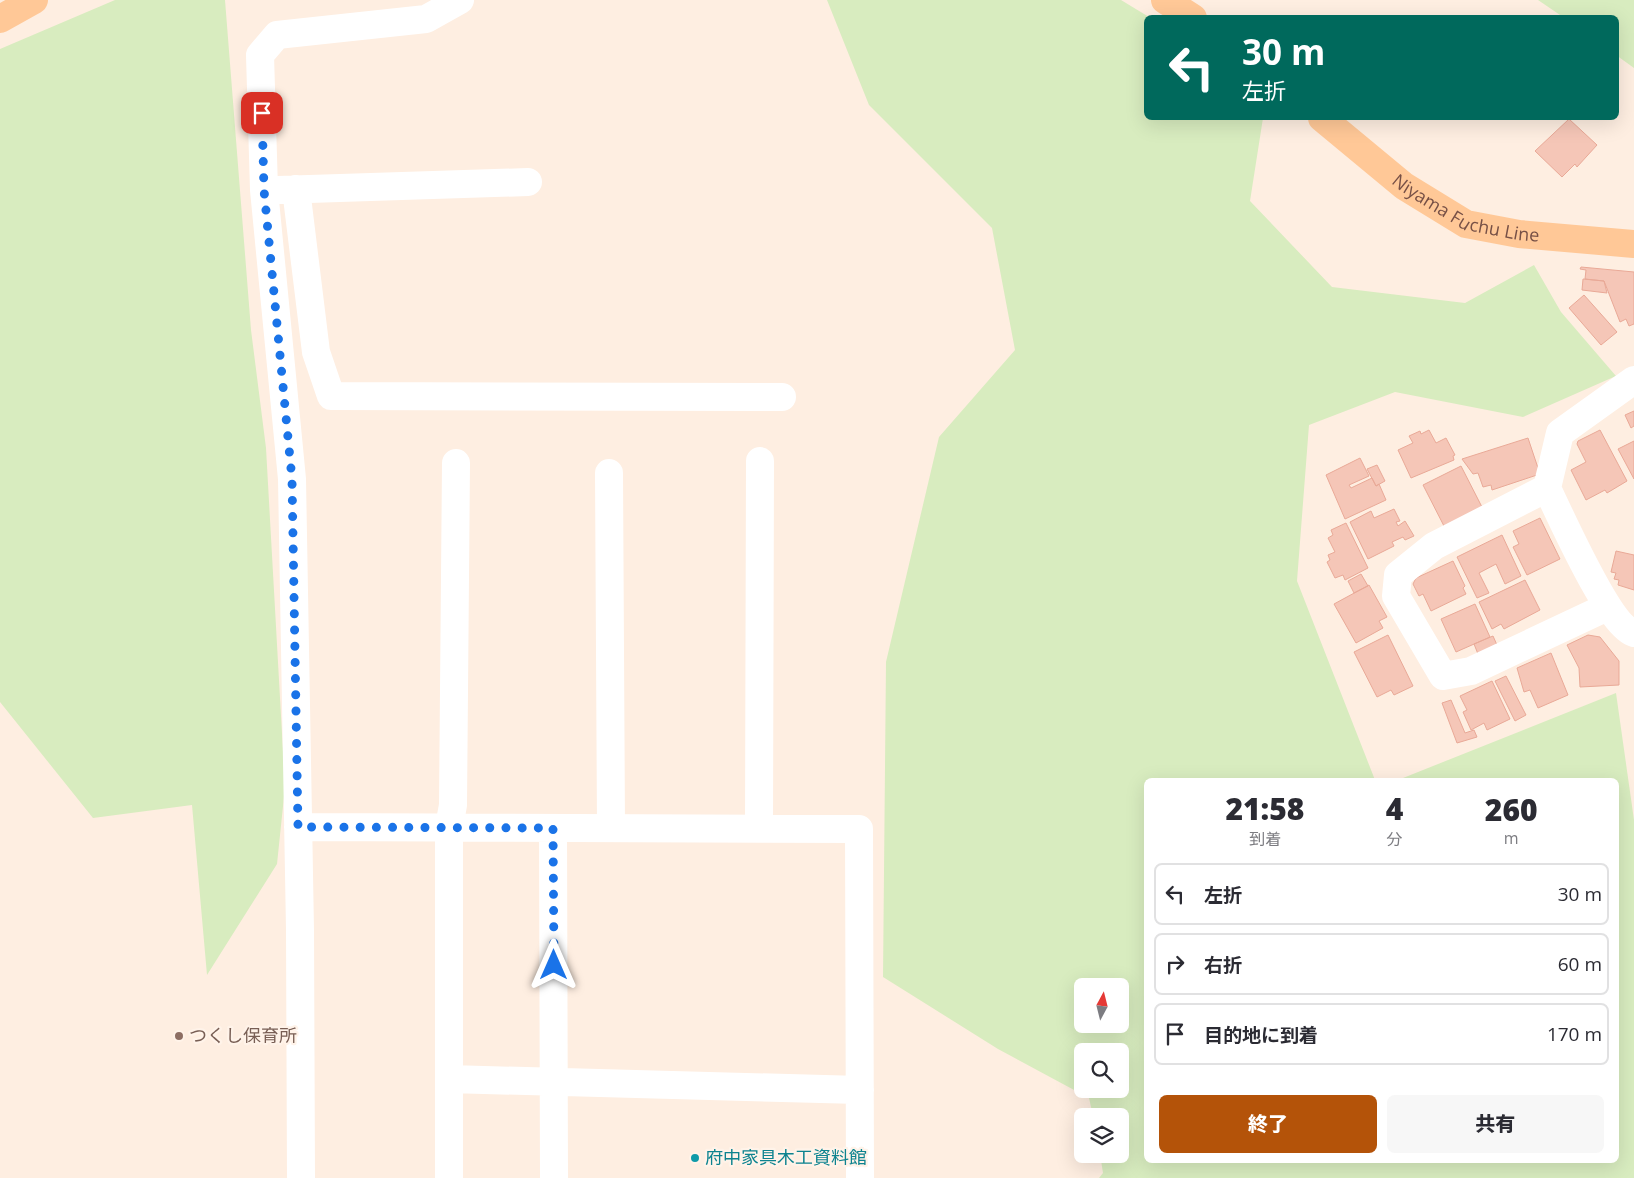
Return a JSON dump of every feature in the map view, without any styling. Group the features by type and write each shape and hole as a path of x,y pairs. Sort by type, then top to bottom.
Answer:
{"main road":[{"path":"0,19 34,0"},
{"path":"1165,0 1189,15"},
{"name":"Niyama Fuchu Line","path":"1324,120 1404,186 1466,224 1519,234 1634,244"}],"street":[{"path":"301,1178 298,827 292,479 264,190 260,55 277,35 426,19 460,0"},
{"path":"264,190 528,182"},
{"path":"296,189 316,352 332,396 782,397"},
{"path":"1634,380 1560,433 1547,488 1607,607 1628,631 1634,633"},
{"path":"759,828 760,461"},
{"path":"449,1178 449,827 454,804 456,463"},
{"path":"609,473 611,828"},
{"path":"1547,488 1434,546 1398,576 1396,596 1443,676 1472,671 1607,607"},
{"path":"298,827 859,829 860,1178"},
{"path":"553,828 554,1178"},
{"path":"449,1079 860,1090"}],"green space":[{"path":"115,0 225,0 251,330 266,448 285,787 277,864 207,975 192,805 93,818 0,702 0,49"},
{"path":"827,0 1121,0 1146,15 1144,15 1144,120 1263,120 1250,201 1332,287 1465,303 1534,265 1561,312 1616,376 1523,417 1395,392 1309,425 1297,581 1374,778 1144,778 1144,1163 1619,1163 1619,778 1403,778 1616,693 1634,820 1634,1178 1099,1178 1103,1173 1101,1163 1129,1163 1129,1108 1091,1108 1089,1098 1129,1098 1129,1043 1074,1043 1074,1090 998,1049 883,977 886,662 939,437 1015,350 992,228 869,105"},
{"path":"1538,0 1634,0 1634,68 1619,57 1619,15 1560,15"}],"building":[{"path":"1568,120 1597,145 1577,167 1575,164 1562,177 1535,151"},
{"path":"1581,267 1634,272 1634,324 1629,326 1626,319 1620,322 1604,281 1585,279 1586,270 1580,269"},
{"path":"1583,279 1604,281 1607,293 1582,290"},
{"path":"1584,295 1617,332 1601,345 1569,308"},
{"path":"1634,411 1634,426 1631,428 1625,415"},
{"path":"1429,430 1436,443 1446,438 1455,455 1453,456 1454,460 1411,478 1398,450 1413,443 1409,436 1420,431 1421,434"},
{"path":"1600,430 1627,481 1607,493 1605,490 1586,500 1571,470 1586,462 1577,444 1578,441"},
{"path":"1528,438 1540,474 1492,490 1491,485 1483,487 1478,473 1473,474 1462,459"},
{"path":"1634,441 1634,479 1618,449"},
{"path":"1360,458 1369,476 1349,485 1351,488 1372,478 1376,486 1379,484 1386,500 1345,519 1326,475"},
{"path":"1377,465 1385,481 1376,486 1367,469"},
{"path":"1461,466 1483,509 1445,528 1423,485"},
{"path":"1394,509 1400,521 1396,522 1398,526 1405,521 1414,536 1405,540 1403,537 1392,542 1394,546 1368,559 1350,522 1371,511 1374,518"},
{"path":"1540,518 1560,559 1527,575 1513,547 1519,544 1513,531"},
{"path":"1346,523 1368,568 1345,580 1343,575 1335,578 1327,562 1330,560 1328,555 1335,552 1328,538 1333,535 1331,530"},
{"path":"1502,535 1521,576 1505,584 1496,564 1479,573 1489,593 1477,598 1457,557"},
{"path":"1616,551 1634,555 1634,590 1618,585 1619,580 1614,579 1616,573 1611,572"},
{"path":"1453,561 1465,586 1463,588 1466,594 1431,611 1423,594 1419,596 1413,584 1416,578"},
{"path":"1361,574 1368,586 1354,593 1348,581"},
{"path":"1525,580 1540,610 1504,629 1501,624 1492,629 1479,602"},
{"path":"1369,585 1387,617 1379,621 1383,628 1356,643 1334,604"},
{"path":"1475,604 1490,637 1456,652 1441,619"},
{"path":"1388,635 1413,686 1394,695 1391,690 1377,697 1354,652"},
{"path":"1588,635 1600,637 1619,661 1619,685 1580,687 1579,668 1567,645"},
{"path":"1493,636 1497,645 1478,654 1474,644"},
{"path":"1551,653 1568,695 1538,708 1530,690 1524,692 1517,668"},
{"path":"1506,676 1526,715 1515,721 1495,681"},
{"path":"1492,681 1510,719 1487,730 1484,723 1471,730 1463,712 1467,710 1460,696"},
{"path":"1451,700 1465,733 1474,730 1477,737 1457,743 1442,703"}],"place":[{"name":"つくし保育所","path":"179,1036"},
{"name":"府中家具木工資料館","path":"695,1158"}],"route":[{"path":"262,113 264,190 292,479 298,827 553,828 554,965"}]}
